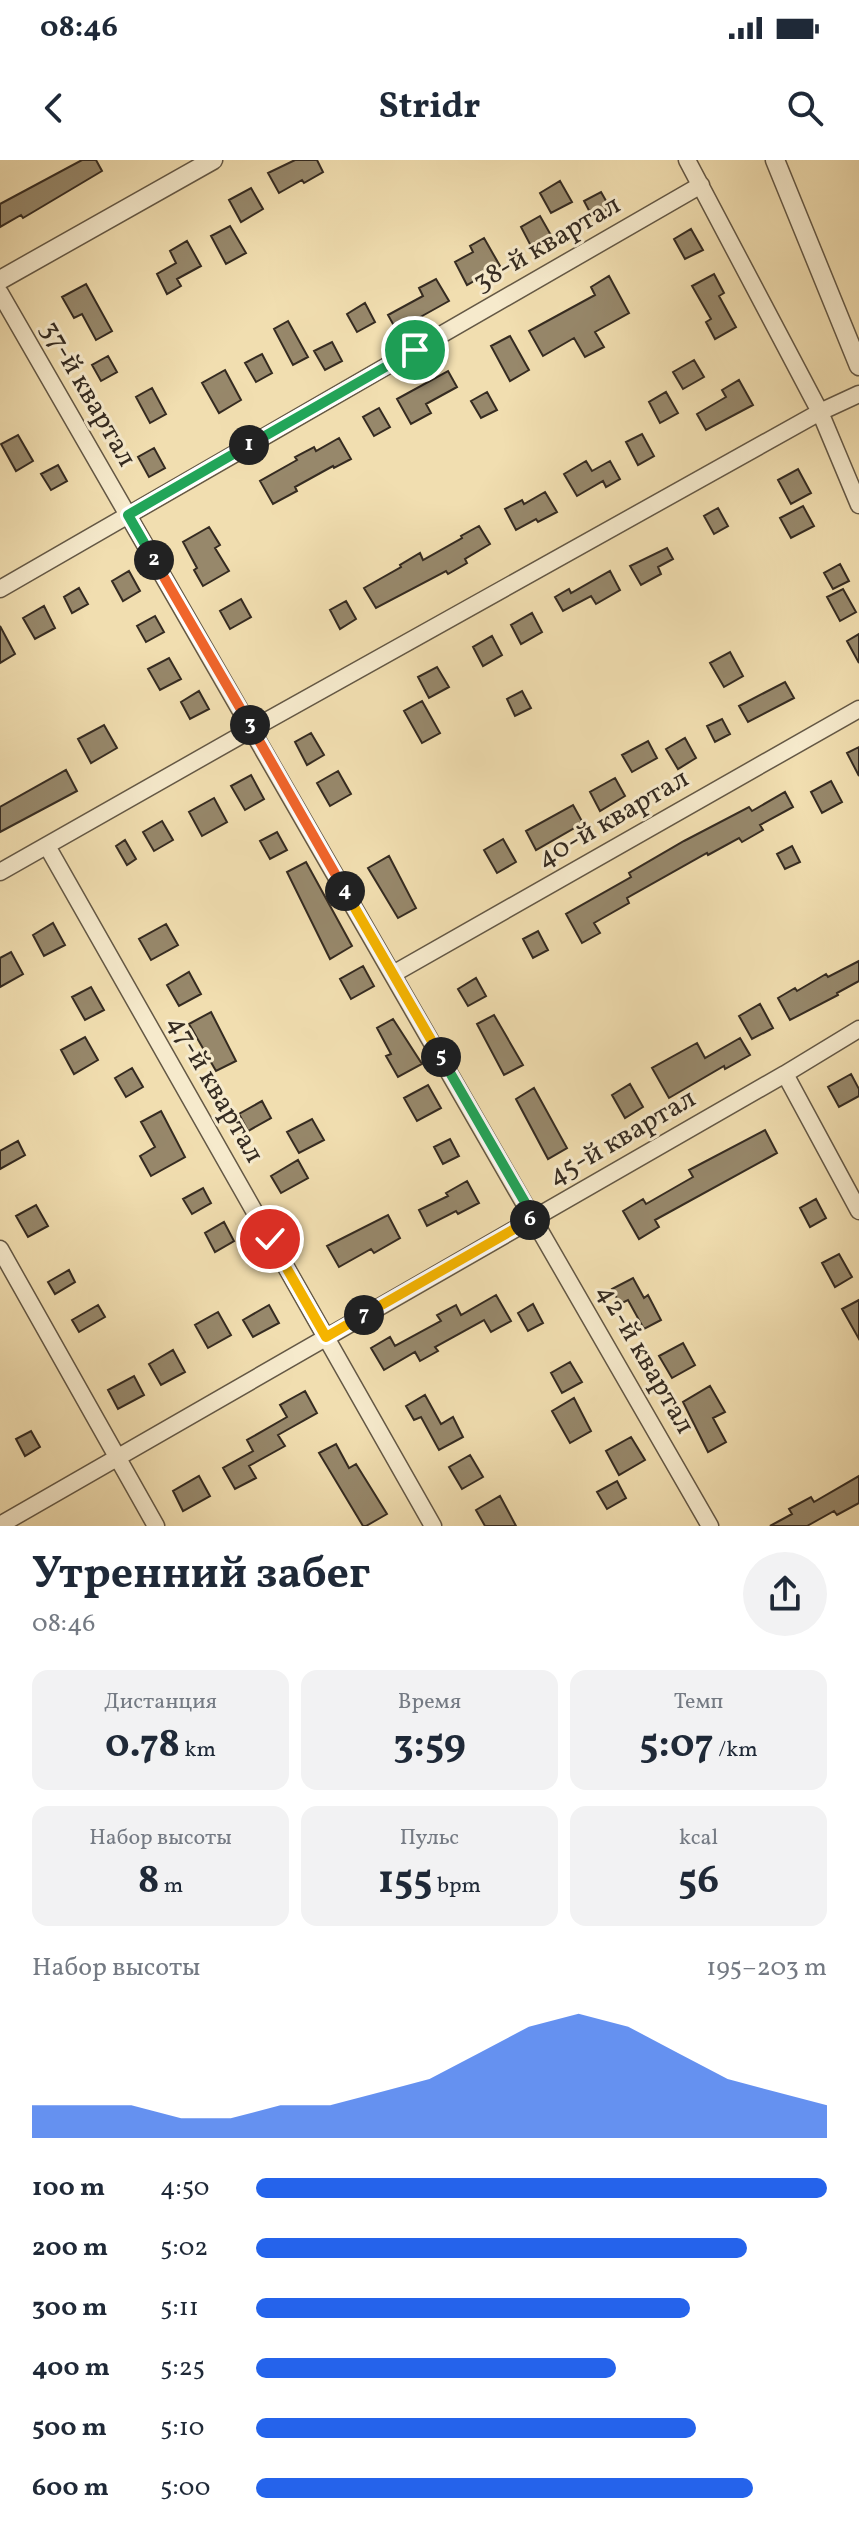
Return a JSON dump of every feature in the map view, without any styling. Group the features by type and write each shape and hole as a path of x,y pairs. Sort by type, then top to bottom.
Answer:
{"street":[{"path":"0,280 213,160"},
{"path":"687,160 820,412 859,505"},
{"path":"775,160 859,366"},
{"name":"38-й квартал","path":"0,589 701,185"},
{"name":"37-й квартал","path":"0,293 393,974"},
{"path":"0,872 820,412 859,394"},
{"name":"40-й квартал","path":"393,974 859,709"},
{"name":"47-й квартал","path":"47,846 433,1526"},
{"name":"42-й квартал","path":"393,974 710,1526"},
{"name":"45-й квартал","path":"0,1525 859,1029"},
{"path":"785,1074 859,1211"},
{"path":"0,1249 156,1526"}],"building":[{"path":"82,160 96,160 102,171 23,218 21,215 0,227 0,204"},
{"path":"295,160 317,160 323,172 279,193 268,173"},
{"path":"560,181 572,202 551,213 540,193"},
{"path":"251,188 263,209 241,222 229,200"},
{"path":"601,192 610,208 593,218 584,201"},
{"path":"540,216 552,237 532,248 521,227"},
{"path":"230,226 246,253 226,264 211,236"},
{"path":"691,229 703,250 685,259 674,239"},
{"path":"484,238 500,266 467,285 455,262 473,252 470,246"},
{"path":"187,241 201,266 177,279 181,286 167,294 157,274 176,263 170,251"},
{"path":"714,274 724,293 719,296 736,327 715,339 706,322 711,319 692,286"},
{"path":"609,276 629,313 595,332 604,347 585,357 574,338 543,356 529,331 595,295 591,287"},
{"path":"436,279 449,301 398,333 388,315 423,296 419,288"},
{"path":"86,284 112,331 96,340 82,314 74,318 62,297"},
{"path":"365,303 375,322 357,332 347,314"},
{"path":"288,321 308,357 293,365 274,329"},
{"path":"510,336 529,370 510,381 491,346"},
{"path":"332,342 342,361 325,370 314,351"},
{"path":"262,354 272,373 256,382 245,363"},
{"path":"108,356 117,372 101,381 92,365"},
{"path":"694,360 704,377 683,389 673,372"},
{"path":"225,370 241,400 219,413 202,383"},
{"path":"448,371 457,387 426,404 431,413 411,424 397,399"},
{"path":"739,380 753,405 706,430 697,414 726,397 722,390"},
{"path":"152,388 166,414 150,423 136,397"},
{"path":"487,392 497,410 481,418 471,401"},
{"path":"666,392 678,413 660,423 649,402"},
{"path":"379,408 390,427 374,436 363,417"},
{"path":"642,434 654,456 638,465 626,442"},
{"path":"18,435 33,461 16,471 1,444"},
{"path":"339,438 351,459 295,487 297,491 273,504 260,481 297,460 295,457 314,447 316,451"},
{"path":"154,448 165,468 149,477 138,457"},
{"path":"586,461 592,471 610,461 620,479 606,487 603,481 577,496 564,474"},
{"path":"58,465 67,481 51,490 41,474"},
{"path":"798,469 811,493 791,504 778,480"},
{"path":"545,492 557,512 516,530 505,509 522,500 524,504"},
{"path":"803,506 814,526 791,538 780,518"},
{"path":"718,508 728,526 714,534 704,516"},
{"path":"479,526 490,544 465,559 467,563 376,608 364,588 420,553 423,560"},
{"path":"209,527 220,545 215,548 229,571 203,586 183,542"},
{"path":"667,548 673,559 658,567 661,574 641,585 630,566"},
{"path":"840,564 849,581 833,589 824,573"},
{"path":"129,571 140,591 123,601 112,581"},
{"path":"610,571 620,590 596,604 591,596 563,611 555,597 569,589 571,593"},
{"path":"79,588 88,604 72,613 64,597"},
{"path":"843,589 856,612 840,621 827,597"},
{"path":"241,599 251,617 230,629 220,611"},
{"path":"346,601 356,619 340,629 330,610"},
{"path":"44,606 55,628 35,639 23,618"},
{"path":"532,613 542,632 521,644 511,625"},
{"path":"155,616 164,632 146,642 137,626"},
{"path":"0,626 15,654 0,663"},
{"path":"859,634 859,663 847,641"},
{"path":"492,636 502,655 483,666 473,647"},
{"path":"730,652 743,676 724,687 710,663"},
{"path":"169,658 181,679 160,690 148,669"},
{"path":"437,667 449,687 429,698 418,677"},
{"path":"785,682 794,698 748,722 739,706"},
{"path":"199,691 209,709 190,719 181,702"},
{"path":"522,691 531,708 515,716 507,699"},
{"path":"422,701 440,733 422,743 404,711"},
{"path":"722,719 730,734 715,742 707,726"},
{"path":"104,725 117,748 91,763 78,739"},
{"path":"311,733 324,755 307,765 295,742"},
{"path":"685,738 696,758 678,769 666,749"},
{"path":"648,741 657,758 632,772 622,755"},
{"path":"859,747 859,776 847,753"},
{"path":"66,770 77,791 0,832 0,807"},
{"path":"338,771 351,794 330,806 317,783"},
{"path":"251,775 264,799 245,810 231,786"},
{"path":"615,778 625,796 600,811 590,792"},
{"path":"831,781 842,802 822,813 811,792"},
{"path":"785,792 793,807 760,825 763,830 742,842 739,838 707,853 627,898 629,903 594,923 600,933 582,943 566,914 631,877 629,873 684,841 749,807 752,811"},
{"path":"214,798 227,822 202,836 189,812"},
{"path":"573,805 583,823 536,850 526,831"},
{"path":"162,821 173,840 154,851 143,832"},
{"path":"277,832 287,850 270,859 260,841"},
{"path":"503,839 516,862 497,873 484,850"},
{"path":"125,840 136,859 127,865 116,846"},
{"path":"792,846 800,862 785,869 777,854"},
{"path":"389,856 416,908 398,918 368,868"},
{"path":"306,862 352,946 330,959 287,872"},
{"path":"53,923 65,945 44,956 33,935"},
{"path":"166,924 178,945 151,960 139,939"},
{"path":"538,931 548,950 533,958 523,939"},
{"path":"11,952 23,974 0,987 0,958"},
{"path":"859,961 859,981 790,1020 778,998"},
{"path":"363,966 374,986 351,999 340,979"},
{"path":"189,972 201,994 179,1006 167,985"},
{"path":"476,978 486,996 468,1006 458,989"},
{"path":"91,987 104,1010 85,1020 72,997"},
{"path":"760,1004 773,1028 752,1039 739,1016"},
{"path":"211,1012 236,1061 216,1071 189,1024"},
{"path":"494,1015 523,1065 504,1075 477,1024"},
{"path":"393,1019 422,1064 398,1077 386,1056 391,1054 377,1028"},
{"path":"85,1037 98,1060 74,1074 61,1050"},
{"path":"740,1038 750,1055 725,1069 724,1066 669,1098 652,1068 697,1043 705,1058"},
{"path":"132,1068 143,1087 126,1097 115,1078"},
{"path":"851,1074 859,1096 839,1107 828,1087"},
{"path":"630,1084 643,1107 625,1118 612,1095"},
{"path":"428,1085 441,1108 417,1121 404,1098"},
{"path":"534,1088 567,1148 548,1159 516,1099"},
{"path":"262,1101 271,1118 248,1131 239,1114"},
{"path":"161,1111 185,1157 151,1176 140,1156 155,1147 141,1122"},
{"path":"312,1119 324,1140 299,1153 287,1132"},
{"path":"765,1130 777,1153 655,1220 659,1227 639,1239 623,1211 643,1199 646,1204 693,1177 689,1170"},
{"path":"450,1139 459,1156 443,1164 434,1147"},
{"path":"18,1141 25,1155 0,1169 0,1151"},
{"path":"298,1160 308,1178 281,1193 271,1176"},
{"path":"467,1181 479,1203 427,1226 419,1210 448,1196 446,1193"},
{"path":"203,1188 211,1203 192,1214 183,1199"},
{"path":"816,1199 826,1218 810,1227 800,1208"},
{"path":"36,1205 48,1226 28,1237 16,1216"},
{"path":"388,1215 400,1238 374,1253 371,1249 339,1267 327,1246"},
{"path":"224,1222 234,1241 215,1252 205,1233"},
{"path":"839,1254 852,1277 835,1287 822,1263"},
{"path":"69,1270 75,1282 55,1294 48,1282"},
{"path":"633,1278 644,1298 648,1295 661,1320 644,1329 628,1300 620,1304 612,1289"},
{"path":"496,1295 511,1321 491,1332 484,1320 435,1347 438,1351 420,1361 415,1352 384,1370 371,1348 390,1337 395,1346 441,1321 437,1315 456,1305 461,1315"},
{"path":"859,1300 859,1339 842,1309"},
{"path":"533,1304 543,1323 528,1331 518,1313"},
{"path":"98,1305 105,1317 79,1332 72,1320"},
{"path":"269,1305 279,1323 253,1337 243,1320"},
{"path":"218,1312 231,1335 208,1348 195,1325"},
{"path":"683,1343 695,1365 672,1378 659,1356"},
{"path":"173,1350 185,1372 161,1385 149,1364"},
{"path":"570,1362 582,1382 562,1393 551,1373"},
{"path":"134,1376 144,1395 118,1409 108,1390"},
{"path":"710,1386 725,1412 713,1418 726,1442 708,1452 683,1402"},
{"path":"305,1391 317,1413 278,1435 285,1446 249,1466 256,1478 235,1489 223,1468 253,1451 247,1440 287,1417 280,1405"},
{"path":"425,1395 441,1424 453,1417 463,1437 439,1450 421,1417 414,1420 406,1406"},
{"path":"574,1398 591,1431 570,1443 552,1411"},
{"path":"31,1431 40,1447 25,1456 16,1439"},
{"path":"631,1437 645,1460 619,1475 606,1451"},
{"path":"336,1444 349,1468 356,1464 387,1514 366,1526 363,1526 319,1453"},
{"path":"470,1455 483,1477 462,1489 449,1467"},
{"path":"199,1476 210,1496 183,1511 173,1491"},
{"path":"859,1476 859,1503 837,1515 834,1511 807,1526 770,1526 792,1514 789,1509 811,1497 814,1502"},
{"path":"617,1481 626,1498 607,1509 597,1492"},
{"path":"500,1496 516,1526 485,1526 476,1510"}],"route":[{"path":"270,1239 326,1337 534,1218 128,515 415,350"}]}
